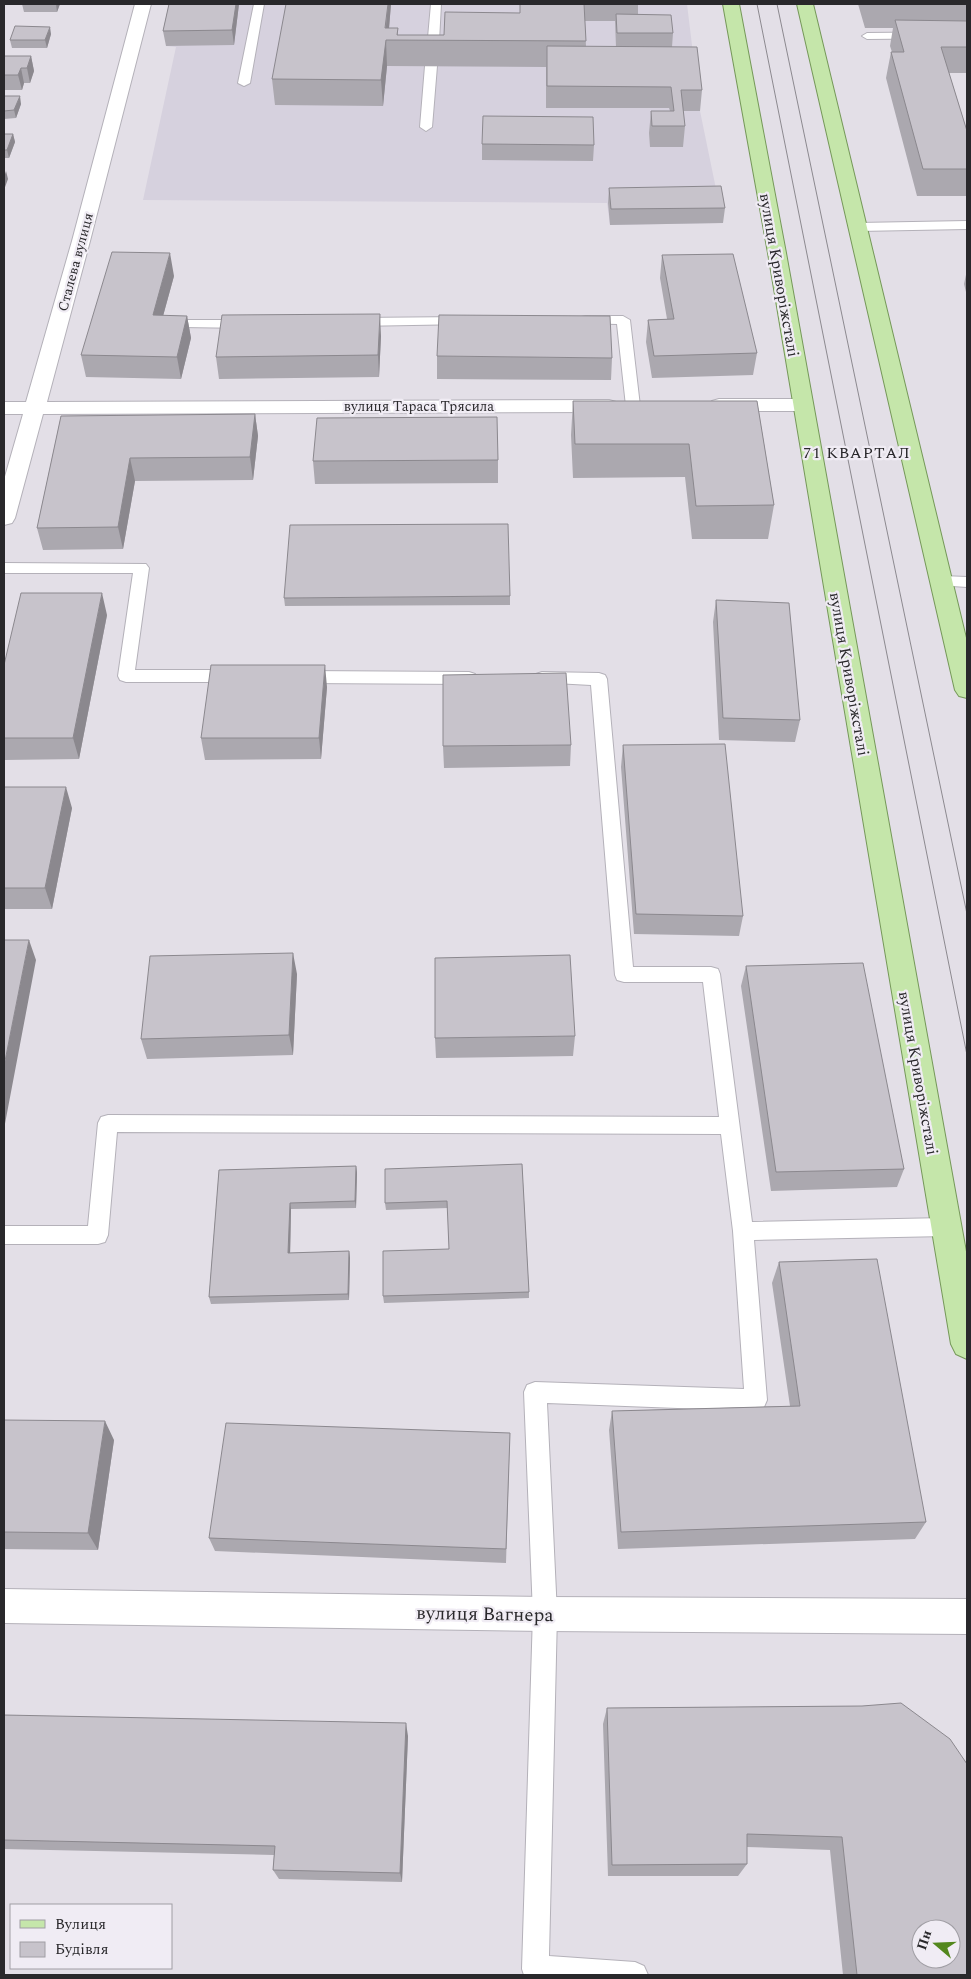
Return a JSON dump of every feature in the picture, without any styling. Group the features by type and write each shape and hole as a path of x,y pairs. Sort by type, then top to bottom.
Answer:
{"main road":[{"name":"вулиця Криворіжсталі","path":"731,4 777,253 967,1344"},
{"path":"805,4 967,690"}],"street":[{"name":"Сталева вулиця","path":"4,518 143,4"},
{"path":"700,405 803,405"},
{"name":"вулиця Тараса Трясила","path":"4,408 642,406"},
{"name":"вулиця Вагнера","path":"4,1606 545,1614 967,1617"}],"lane":[{"path":"244,82 259,4"},
{"path":"426,126 436,4"},
{"path":"867,36 967,35"},
{"path":"858,227 967,225"},
{"path":"574,320 623,320 642,406"},
{"path":"346,322 475,321"},
{"path":"187,324 257,324"},
{"path":"4,568 141,568 126,676 253,676"},
{"path":"942,581 967,582"},
{"path":"282,677 489,678"},
{"path":"529,678 599,679 624,975 711,974 743,1231 756,1400 535,1392 545,1614 535,1970 635,1975"},
{"path":"4,1235 98,1235 108,1124 730,1126"},
{"path":"743,1231 946,1227"}],"shaded area":[{"path":"174,4 687,4 700,111 723,223 610,225 607,203 143,200 176,47 166,46"}],"building":[{"path":"169,4 236,4 232,30 163,31"},
{"path":"286,4 388,4 385,28 398,28 397,35 444,35 445,12 520,13 520,4 584,4 586,41 386,40 381,80 272,79"},
{"path":"616,14 671,15 673,33 617,33"},
{"path":"895,20 967,21 967,47 941,47 967,131 967,169 923,169 891,52 904,52"},
{"path":"15,26 50,27 45,40 10,40"},
{"path":"547,46 697,47 702,90 681,90 685,126 652,126 651,111 674,111 671,87 547,86"},
{"path":"4,56 31,56 27,68 21,68 18,75 4,75"},
{"path":"4,96 20,96 14,110 4,111"},
{"path":"483,116 593,117 594,145 482,144"},
{"path":"4,134 13,134 7,150 4,150"},
{"path":"721,186 725,208 611,209 609,188"},
{"path":"112,252 170,253 153,315 187,316 177,357 81,355"},
{"path":"733,254 757,353 654,356 648,320 674,319 662,255"},
{"path":"380,314 378,355 216,357 222,315"},
{"path":"439,315 610,316 612,358 437,356"},
{"path":"573,401 757,401 774,505 696,506 689,444 575,444"},
{"path":"255,414 250,457 130,458 118,527 37,528 61,416"},
{"path":"497,417 498,460 313,461 317,418"},
{"path":"508,524 510,596 284,598 290,525"},
{"path":"21,593 102,593 73,738 4,738 4,665"},
{"path":"716,600 789,603 800,720 723,718"},
{"path":"211,665 325,665 319,738 201,738"},
{"path":"566,673 571,745 443,746 443,675"},
{"path":"725,744 743,916 636,914 623,745"},
{"path":"4,787 66,787 45,888 4,888"},
{"path":"4,940 29,940 4,1066"},
{"path":"293,953 289,1035 141,1039 150,956"},
{"path":"570,955 575,1036 435,1038 435,958"},
{"path":"863,963 904,1169 776,1172 746,966"},
{"path":"522,1164 529,1292 383,1296 383,1251 449,1249 447,1201 385,1203 385,1169"},
{"path":"356,1166 355,1201 290,1203 288,1253 349,1251 348,1294 209,1297 219,1170"},
{"path":"877,1259 926,1522 621,1532 612,1411 800,1406 779,1262"},
{"path":"4,1420 105,1421 88,1533 4,1532"},
{"path":"226,1423 510,1433 506,1549 209,1538"},
{"path":"901,1703 950,1739 967,1764 967,1975 857,1975 842,1837 747,1834 747,1864 612,1865 607,1708 862,1706"},
{"path":"4,1715 406,1723 400,1873 273,1870 275,1846 4,1840"}],"tram line":[{"path":"757,4 967,1055"},
{"path":"777,4 967,914"}],"district":[{"name":"71 КВАРТАЛ","path":"857,452"}]}
